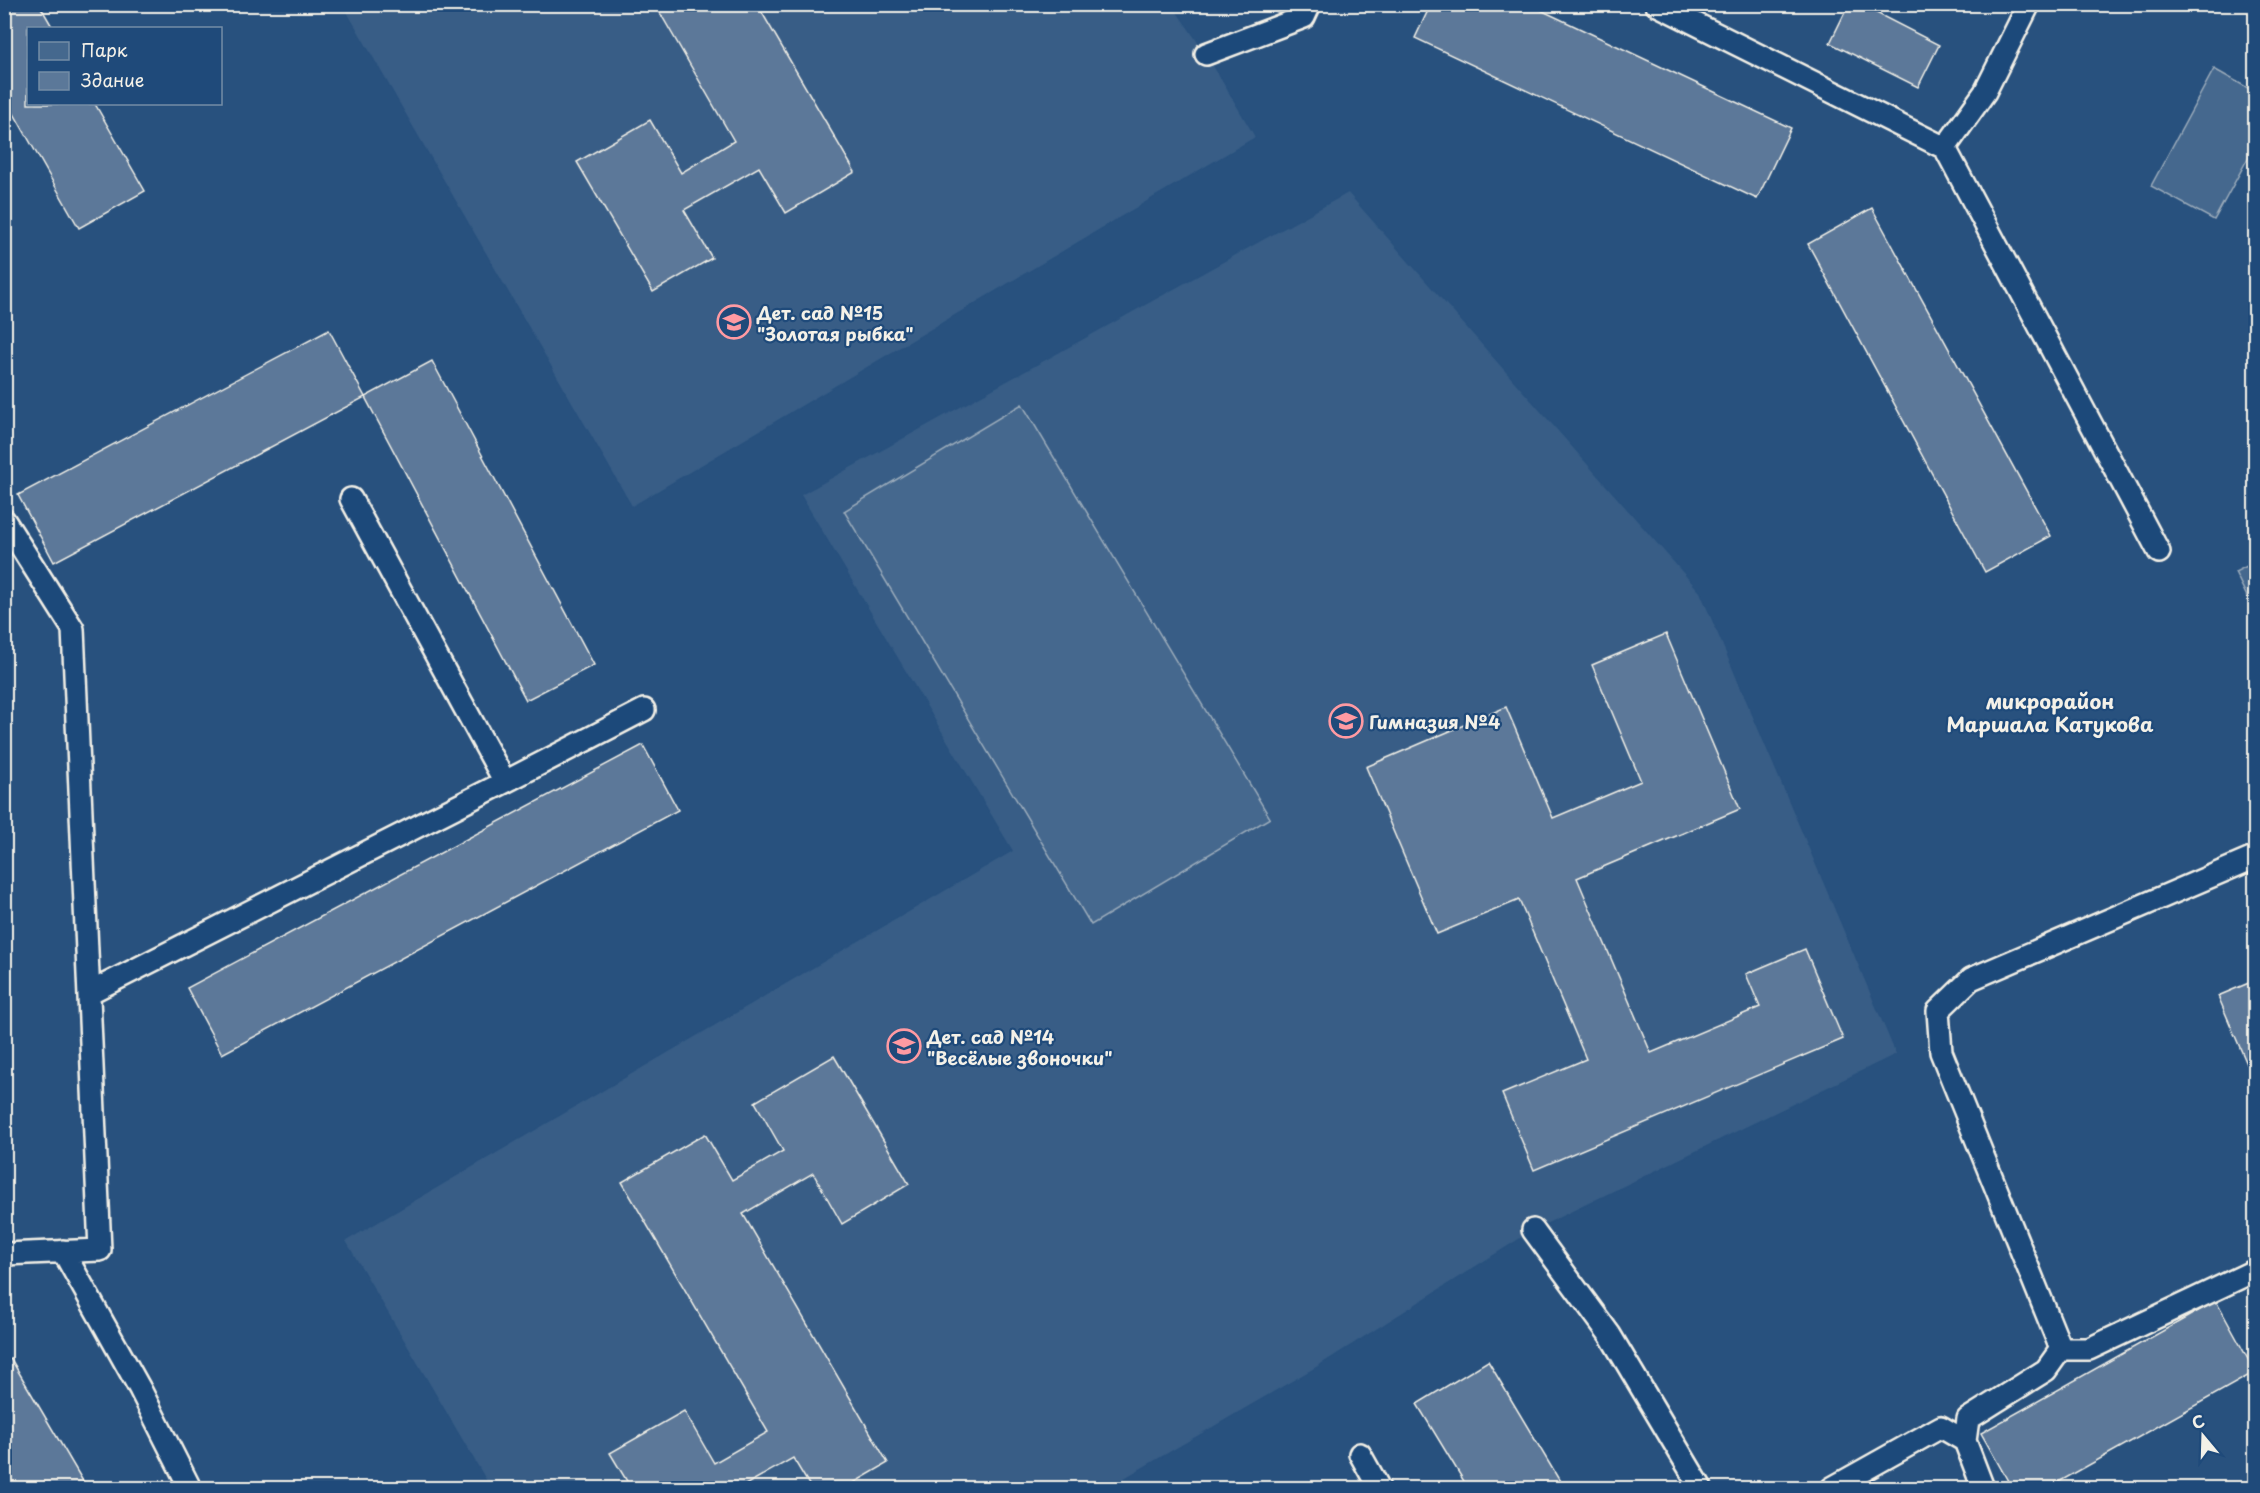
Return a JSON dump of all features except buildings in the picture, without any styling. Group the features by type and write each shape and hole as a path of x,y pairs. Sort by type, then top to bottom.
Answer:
{"lane":[{"path":"1206,54 1304,17 1310,4"},
{"path":"1656,4 1946,148 2159,552"},
{"path":"1946,148 1985,92 2029,4"},
{"path":"351,499 505,782"},
{"path":"4,520 73,629 100,1250 4,1254"},
{"path":"89,993 644,711"},
{"path":"2061,1349 1941,1052 1938,1011 1971,980 2256,857"},
{"path":"1533,1230 1610,1335 1701,1488"},
{"path":"63,1251 140,1389 190,1488"},
{"path":"2061,1349 2089,1349 2256,1270"},
{"path":"1983,1488 1965,1441 1968,1419 2046,1370 2061,1349"},
{"path":"1832,1488 1941,1426 1965,1441"},
{"path":"1360,1454 1379,1488"}],"shaded area":[{"name":"Дет. сад №15 \"Золотая рыбка\"","path":"343,5 1172,5 1206,54 1255,137 632,506"},
{"name":"Гимназия №4","path":"1348,193 1700,592 1896,1054 1533,1230 1316,1367 1107,1488 491,1488 346,1241 1013,851 801,495"}],"green space":[{"path":"2214,69 2255,92 2255,145 2214,220 2151,186"},
{"path":"1022,404 1270,818 1091,925 844,511"},
{"path":"2255,562 2255,613 2235,572"}],"place":[{"name":"Дет. сад №15 \"Золотая рыбка\"","path":"734,322"},
{"name":"Гимназия №4","path":"1346,721"},
{"name":"Дет. сад №14 \"Весёлые звоночки\"","path":"904,1046"}],"district":[{"name":"микрорайон Маршала Катукова","path":"2050,712"}]}
